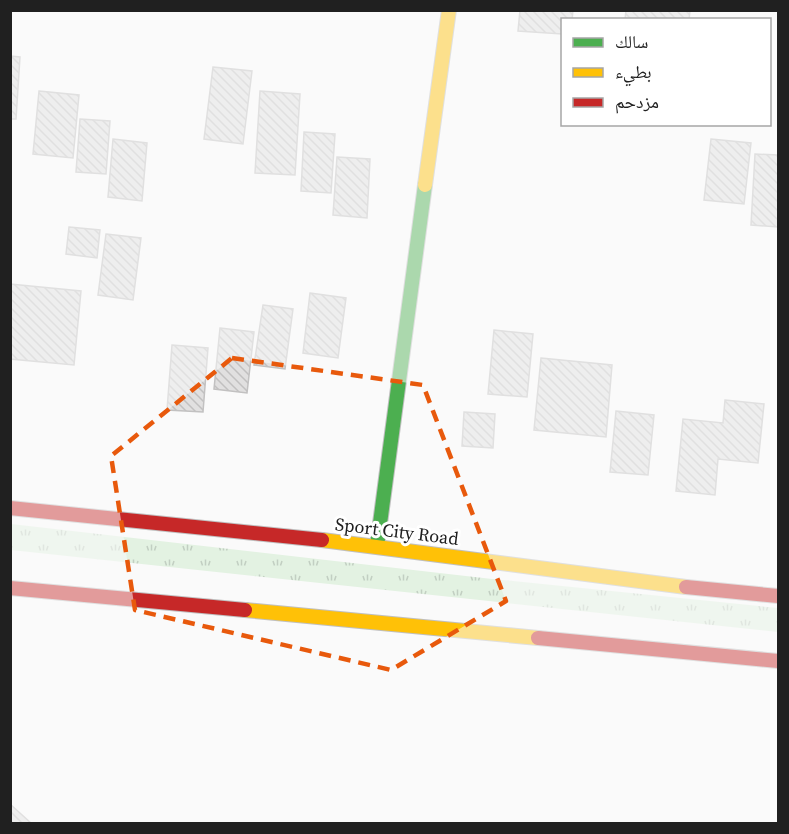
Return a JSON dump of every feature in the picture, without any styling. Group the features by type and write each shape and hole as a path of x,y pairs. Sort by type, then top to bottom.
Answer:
{"main road":[{"path":"377,546 449,10"},
{"name":"Sport City Road","path":"10,508 377,546 637,582 778,596"},
{"path":"10,588 778,661"}],"highlighted area":[{"path":"232,358 423,385 506,601 391,670 135,610 111,456"}],"green space":[{"path":"11,524 492,579 778,608 778,632 11,550"}],"building":[{"path":"520,10 573,10 572,18 561,18 561,34 518,31"},
{"path":"626,10 690,10 689,18 625,18"},
{"path":"10,56 20,57 16,119 10,119"},
{"path":"213,67 252,71 243,144 204,139"},
{"path":"39,91 79,95 73,158 33,154"},
{"path":"260,91 300,94 295,175 255,173"},
{"path":"80,119 110,121 106,174 76,172"},
{"path":"304,132 335,134 331,193 301,191"},
{"path":"113,139 147,143 142,201 108,197"},
{"path":"711,139 751,143 744,204 704,200"},
{"path":"755,154 778,155 778,227 751,225"},
{"path":"337,157 370,159 367,218 333,215"},
{"path":"69,227 100,230 97,258 66,254"},
{"path":"106,234 141,238 133,300 98,295"},
{"path":"10,284 81,291 74,365 10,359"},
{"path":"310,293 346,298 338,358 303,353"},
{"path":"263,305 293,309 285,369 254,365"},
{"path":"220,328 254,332 247,393 214,389"},
{"path":"494,330 533,334 527,397 488,394"},
{"path":"172,345 208,348 203,412 167,410"},
{"path":"541,358 612,365 606,437 534,430"},
{"path":"725,400 764,404 758,463 718,459 715,495 676,491 683,419 723,423"},
{"path":"616,411 654,415 648,475 610,472"},
{"path":"464,412 495,414 493,448 462,446"},
{"path":"10,804 32,824 10,824"}],"traffic: fast":[{"path":"377,546 425,185"}],"traffic: slow":[{"path":"425,185 449,10"},
{"path":"322,540 686,587"},
{"path":"245,610 538,638"}],"traffic: jam":[{"path":"10,508 322,540"},
{"path":"686,587 778,596"},
{"path":"10,588 245,610"},
{"path":"538,638 778,661"}]}
